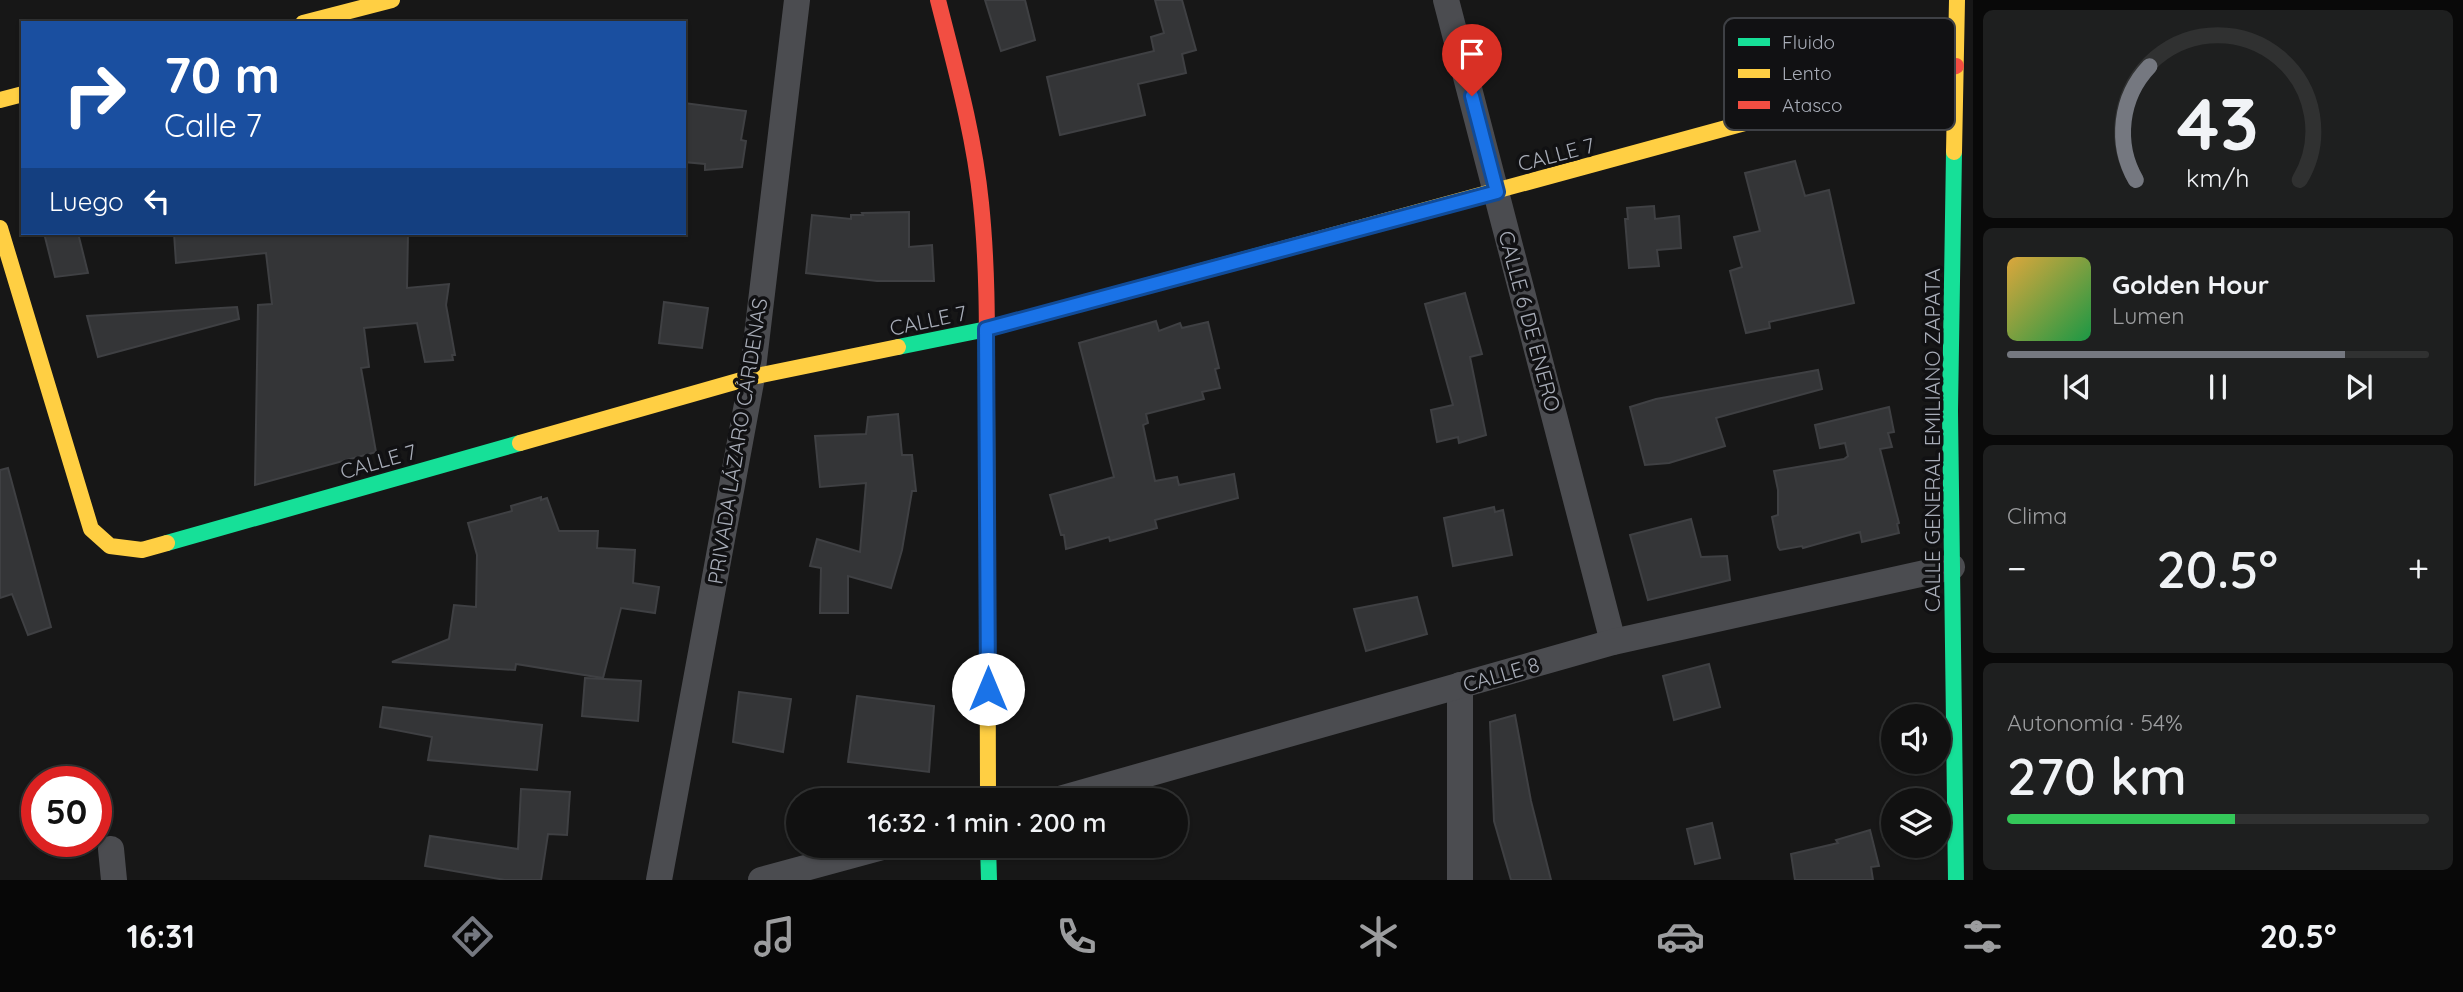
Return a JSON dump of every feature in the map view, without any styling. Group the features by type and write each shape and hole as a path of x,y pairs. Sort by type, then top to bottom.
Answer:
{"street":[{"path":"311,21 392,0"},
{"name":"PRIVADA LÁZARO CÁRDENAS","path":"659,880 752,377 797,0"},
{"path":"938,0 966,113 981,203 986,329 988,788"},
{"name":"CALLE 6 DE ENERO","path":"1446,0 1614,642"},
{"name":"CALLE GENERAL EMILIANO ZAPATA","path":"1956,880 1952,567 1956,410 1957,0"},
{"path":"0,100 21,95"},
{"name":"CALLE 7","path":"0,228 91,529 110,546 142,550 752,377 986,329 1724,130"},
{"name":"CALLE 8","path":"1098,788 1614,642 1952,567"},
{"path":"1460,685 1460,880"},
{"path":"112,857 114,880"},
{"path":"761,880 842,858"},
{"path":"988,858 989,880"}],"building":[{"path":"985,0 1025,0 1035,40 1001,51"},
{"path":"1155,0 1182,0 1196,50 1182,54 1186,73 1138,84 1145,115 1060,135 1047,77 1154,51 1151,37 1164,33"},
{"path":"686,103 746,111 741,140 746,141 742,167 705,170 705,164 686,162"},
{"path":"1795,161 1805,196 1829,190 1854,303 1769,322 1770,328 1746,333 1730,271 1742,267 1734,237 1760,231 1745,173"},
{"path":"1654,206 1655,219 1679,216 1681,248 1657,250 1659,266 1629,268 1625,219 1628,219 1627,208"},
{"path":"909,212 909,247 932,245 934,281 877,281 806,273 812,215 851,219 851,215 863,215 862,213"},
{"path":"44,235 78,235 88,273 55,277"},
{"path":"174,235 408,235 407,288 449,284 446,305 455,355 452,355 453,360 425,362 417,323 364,328 369,367 361,368 376,452 255,485 258,305 272,304 266,253 176,263"},
{"path":"1465,293 1482,354 1470,357 1486,435 1459,443 1458,437 1437,442 1431,410 1453,405 1425,304"},
{"path":"664,302 708,308 702,348 659,343"},
{"path":"237,307 239,319 98,357 87,316"},
{"path":"1156,321 1159,331 1180,323 1182,328 1208,322 1219,368 1215,369 1220,388 1202,392 1204,399 1146,414 1148,423 1143,425 1155,481 1177,477 1179,485 1234,474 1238,498 1155,520 1157,528 1066,549 1050,495 1114,477 1079,343"},
{"path":"1818,370 1822,389 1716,418 1725,446 1669,463 1645,465 1630,407 1656,399"},
{"path":"1889,407 1894,432 1888,433 1892,447 1880,449 1899,523 1899,533 1862,542 1860,532 1803,548 1780,550 1772,517 1778,515 1778,490 1774,471 1844,459 1848,456 1845,443 1820,448 1815,425"},
{"path":"898,414 902,455 912,455 916,491 912,491 902,550 891,588 848,576 848,613 820,613 821,568 810,566 817,539 860,552 866,483 820,487 815,436 866,434 868,417"},
{"path":"8,468 51,627 28,635 12,594 0,598 0,470"},
{"path":"541,497 541,500 547,498 559,531 598,531 597,548 635,550 633,583 659,587 655,613 621,608 603,678 516,664 515,670 392,662 449,639 454,605 476,607 477,555 468,523 512,511 511,506"},
{"path":"1494,507 1495,512 1503,510 1512,555 1453,566 1444,518"},
{"path":"1691,519 1701,557 1727,556 1730,580 1648,600 1630,535"},
{"path":"1417,597 1427,634 1366,651 1354,609"},
{"path":"1709,664 1720,707 1674,720 1663,676"},
{"path":"585,678 641,681 638,721 582,716"},
{"path":"739,692 791,699 783,752 733,742"},
{"path":"857,696 934,706 929,772 848,762"},
{"path":"383,707 542,725 537,770 428,760 432,737 380,727"},
{"path":"1515,715 1531,801 1551,880 1511,880 1494,821 1490,722"},
{"path":"521,789 570,792 567,835 548,834 541,880 505,880 425,866 430,836 518,849"},
{"path":"1712,823 1720,858 1695,864 1687,829"},
{"path":"1870,830 1879,866 1871,867 1873,880 1795,880 1791,854 1838,843 1836,840"}],"traffic: fast":[{"path":"1954,152 1950,411 1956,880"},
{"path":"898,347 987,329 1271,252"},
{"path":"167,543 520,443"},
{"path":"988,858 989,880"}],"traffic: slow":[{"path":"311,21 392,0"},
{"path":"1955,101 1957,0"},
{"path":"0,100 21,95"},
{"path":"1271,252 1724,129"},
{"path":"1954,130 1954,152"},
{"path":"0,228 91,529 110,546 142,550 167,543"},
{"path":"520,443 752,377 898,347"},
{"path":"987,405 988,788"}],"traffic: jam":[{"path":"938,0 969,126 978,177 986,279 987,405"}],"route":[{"path":"988,689 986,329 1497,192 1472,96"}]}
